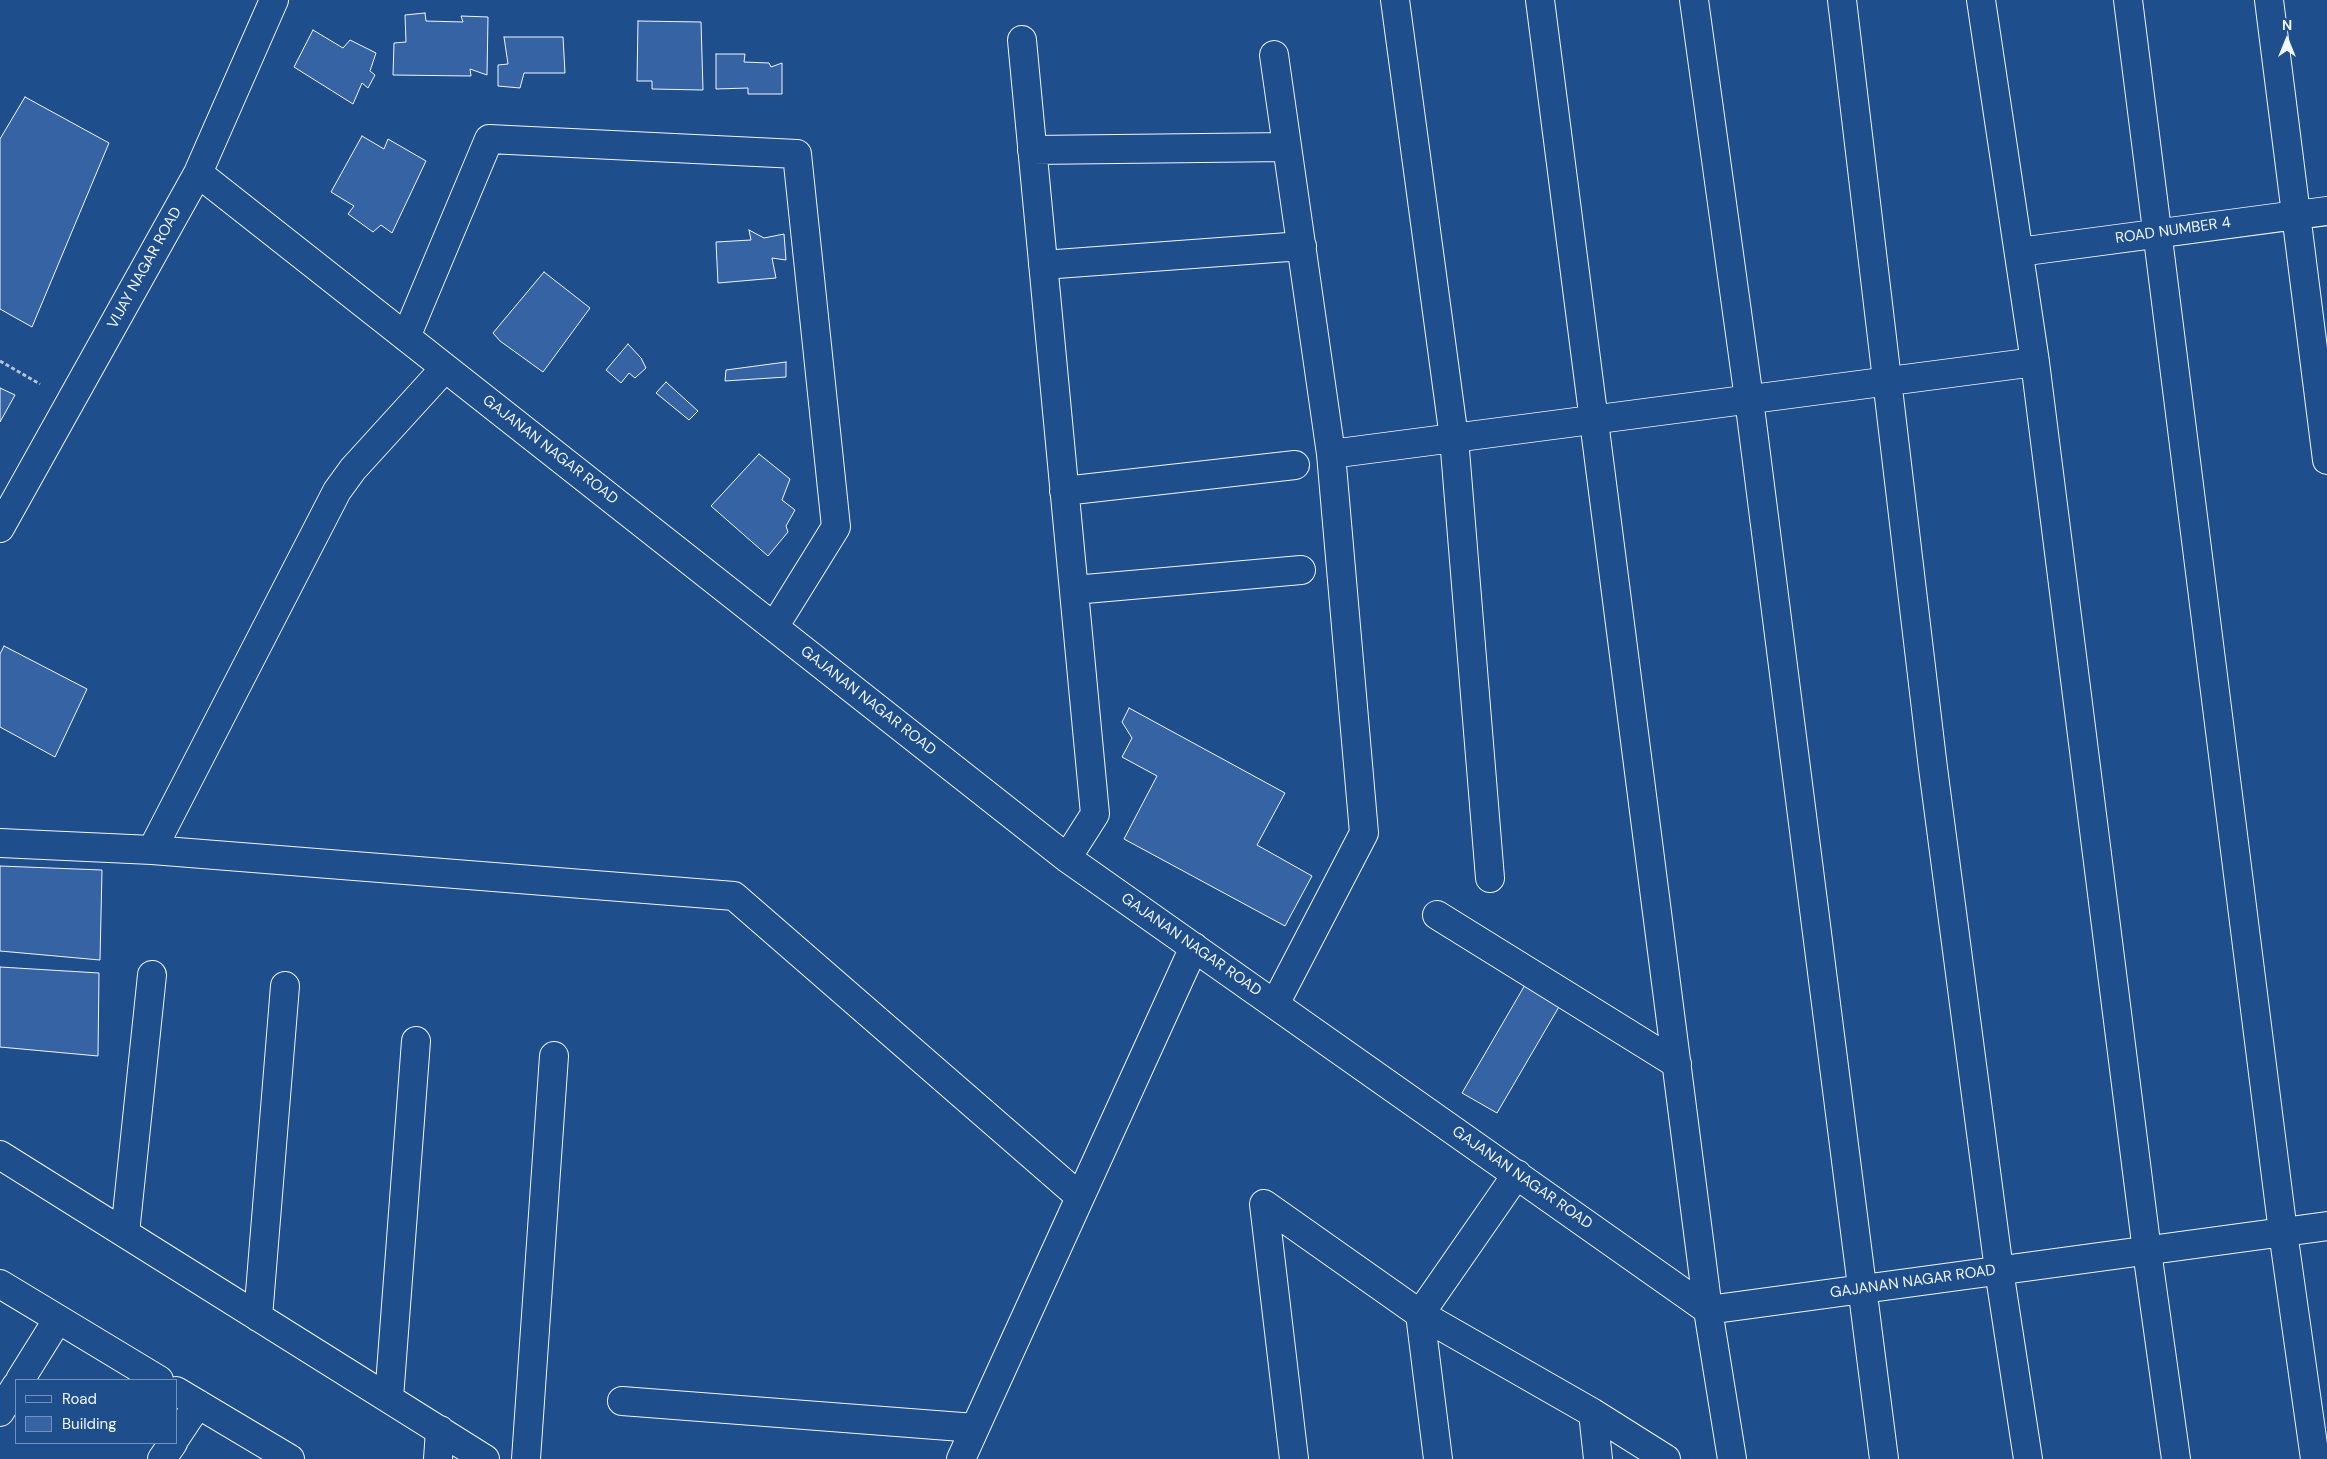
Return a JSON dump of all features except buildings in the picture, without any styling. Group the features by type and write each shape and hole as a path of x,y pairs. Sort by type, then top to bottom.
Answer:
{"street":[{"name":"VIJAY NAGAR ROAD","path":"0,528 198,173 274,0"},
{"path":"1395,0 1454,438 1490,878"},
{"path":"1540,0 1708,1310 1732,1459"},
{"path":"1694,0 1749,400 1884,1459"},
{"path":"1842,0 1933,768 2000,1270 2028,1459"},
{"path":"1982,0 2035,362 2147,1250 2176,1459"},
{"path":"2128,0 2283,1232 2315,1459"},
{"path":"2269,0 2327,460"},
{"path":"1022,40 1095,814 1067,858"},
{"path":"1274,56 1331,454 1364,833 1275,1004"},
{"path":"406,337 489,139 797,154 836,527 774,627"},
{"path":"1032,150 1287,147"},
{"name":"GAJANAN NAGAR ROAD","path":"198,173 1067,858 1708,1310 2327,1226"},
{"name":"ROAD NUMBER 4","path":"2019,252 2327,211"},
{"path":"1043,265 1302,246"},
{"path":"1331,454 2035,362"},
{"path":"152,850 337,491 353,469 445,368"},
{"path":"1064,490 1295,465"},
{"path":"1074,590 1301,570"},
{"path":"0,843 152,850 734,896 1079,1196"},
{"path":"1437,915 1677,1064"},
{"path":"961,1459 1079,1196 1194,948"},
{"path":"125,1233 152,974"},
{"path":"258,1317 285,986"},
{"path":"389,1398 416,1041"},
{"path":"526,1459 554,1056"},
{"path":"0,1155 486,1459"},
{"path":"1438,1459 1420,1314 1517,1174"},
{"path":"1294,1459 1264,1204 1420,1314 1593,1413 1666,1459"},
{"path":"0,1284 157,1379"},
{"path":"21,1379 58,1318"},
{"path":"0,1412 15,1388"},
{"path":"178,1430 187,1397 290,1459"},
{"path":"622,1401 975,1428"},
{"path":"1593,1413 1598,1459"},
{"path":"438,1459 440,1430"},
{"path":"162,1459 172,1444"}],"path":[{"path":"0,361 71,401"}]}
